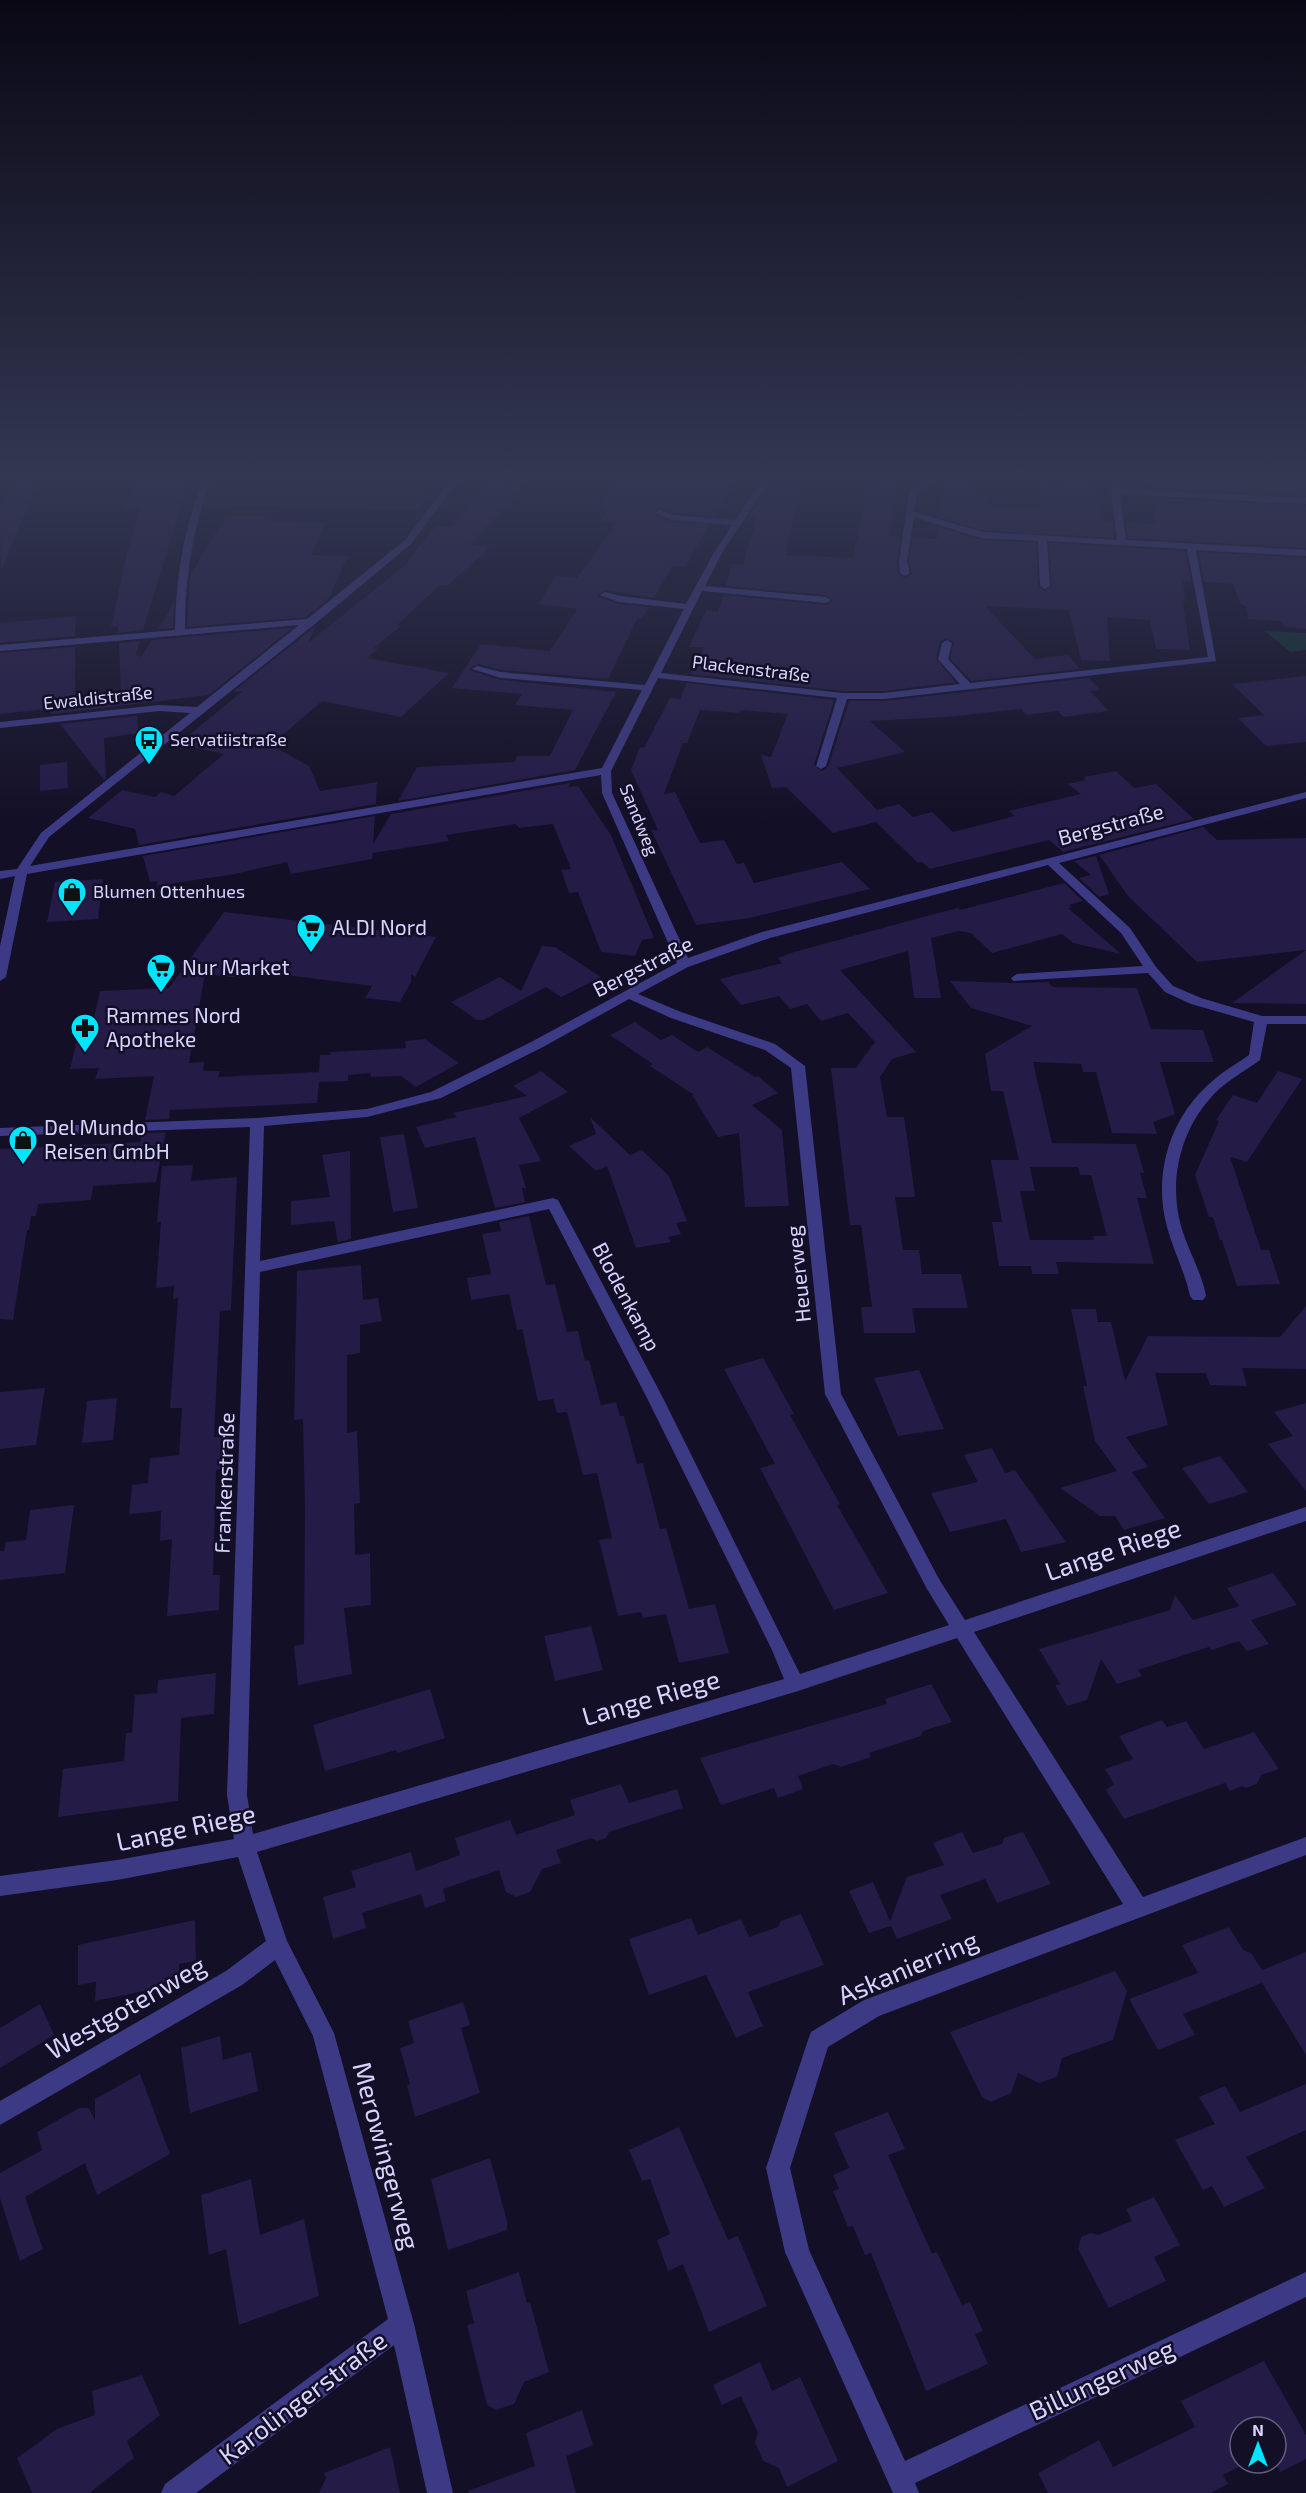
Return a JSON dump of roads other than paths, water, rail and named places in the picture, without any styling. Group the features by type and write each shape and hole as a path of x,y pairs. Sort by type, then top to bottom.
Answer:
{"street":[{"path":"180,590 180,630"},
{"path":"0,977 21,873 28,858 45,835 350,590"},
{"name":"Sandweg","path":"684,964 607,793 606,771 698,590"},
{"path":"724,590 826,600"},
{"name":"Plackenstraße","path":"655,675 843,696 884,696 1214,659 1200,590"},
{"path":"605,595 619,599 689,606"},
{"path":"0,648 180,630 313,621"},
{"path":"947,643 943,659 968,687"},
{"path":"477,669 501,675 649,688"},
{"path":"821,766 843,696"},
{"name":"Ewaldistraße","path":"0,725 159,708 199,710"},
{"path":"0,875 606,771"},
{"name":"Bergstraße","path":"0,1132 257,1122 367,1113 436,1095 684,964 766,935 1306,795"},
{"path":"1050,861 1126,931 1151,969 1169,989 1196,1001 1261,1020 1306,1020"},
{"path":"1017,978 1151,969"},
{"name":"Heuerweg","path":"629,995 676,1015 770,1047 798,1066 833,1394 933,1584 962,1630"},
{"path":"1198,1296 1173,1224 1168,1189 1171,1158 1183,1128 1210,1090 1255,1058 1261,1020"},
{"name":"Frankenstraße","path":"245,1846 237,1795 255,1268 257,1122"},
{"name":"Blodenkamp","path":"255,1268 553,1203 665,1417 781,1650 795,1684"},
{"name":"Lange Riege","path":"0,1887 117,1870 245,1846 795,1684 1306,1514"},
{"path":"962,1630 1137,1907"},
{"name":"Merowingerweg","path":"245,1846 278,1945 323,2033 402,2324 440,2493"},
{"name":"Askanierring","path":"902,2485 797,2252 778,2168 819,2040 872,2008 1137,1907 1306,1846"},
{"name":"Westgotenweg","path":"0,2114 234,1978 278,1945"},
{"name":"Billungerweg","path":"902,2485 1306,2284"},
{"name":"Karolingerstraße","path":"174,2493 402,2324"}],"place":[{"name":"Servatiistraße","path":"149,766"},
{"name":"Blumen Ottenhues","path":"72,918"},
{"name":"ALDI Nord","path":"311,954"},
{"name":"Nur Market","path":"161,994"},
{"name":"Rammes Nord Apotheke","path":"85,1054"},
{"name":"Del Mundo Reisen GmbH","path":"23,1166"}]}
